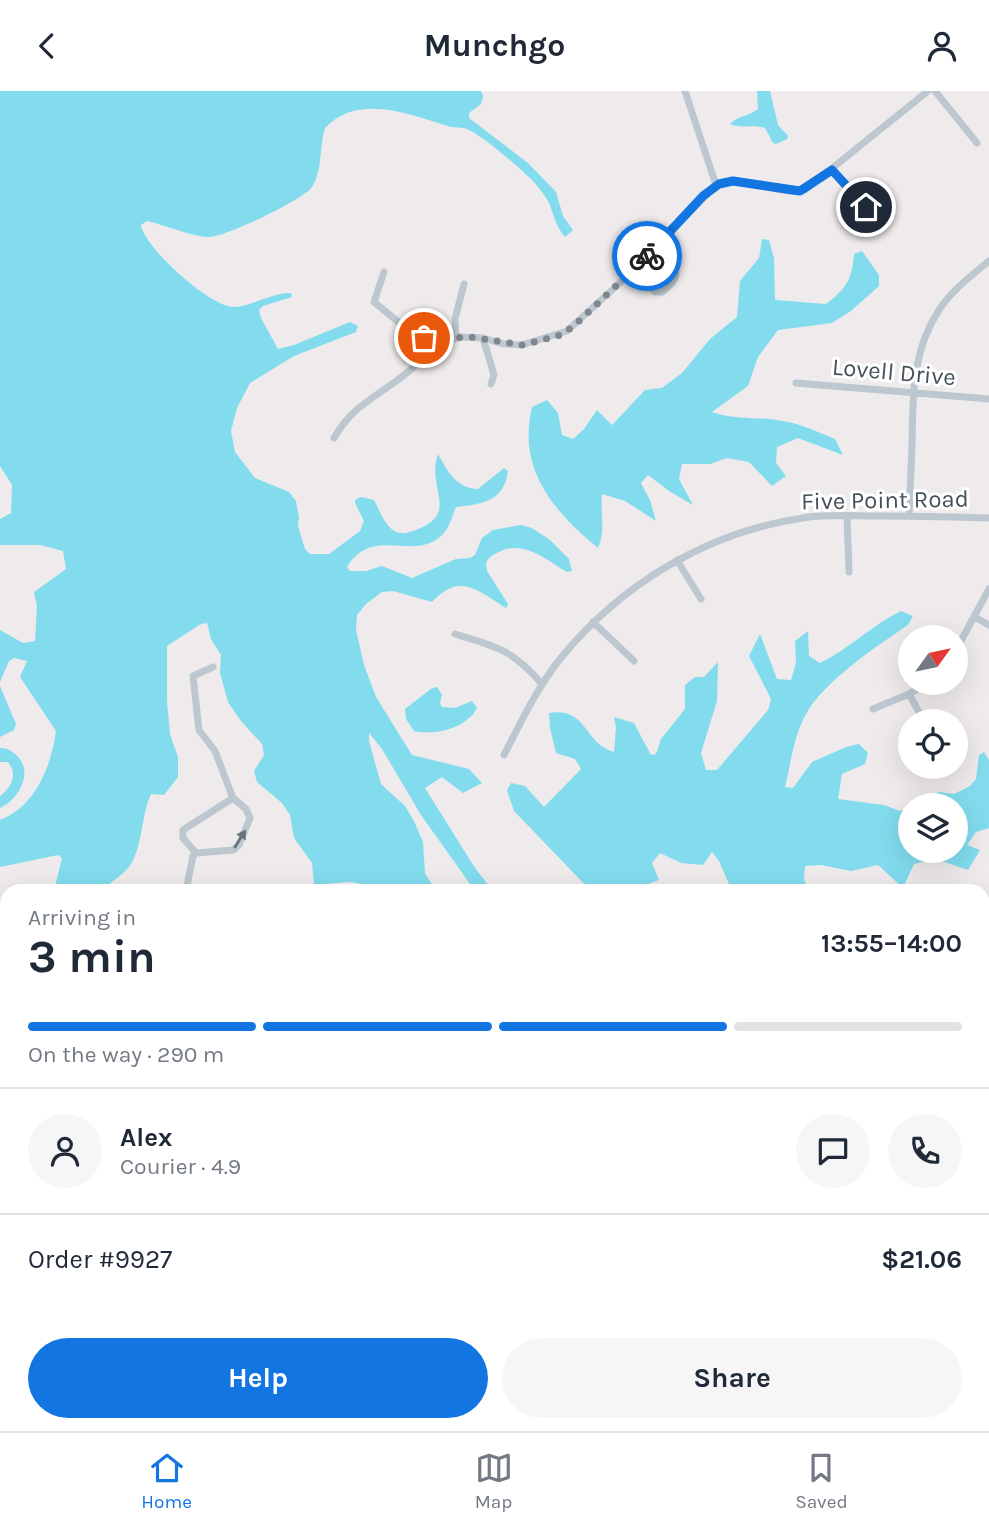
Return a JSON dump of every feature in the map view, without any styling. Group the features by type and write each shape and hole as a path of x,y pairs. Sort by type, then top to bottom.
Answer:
{"street":[{"path":"685,91 716,185"},
{"path":"334,438 357,408 443,343 456,338 482,338 504,344 522,345 558,336 574,326 633,271 716,185 733,181 800,191 832,170 928,91"},
{"path":"935,91 977,143"},
{"path":"832,170 862,205 871,209"},
{"path":"633,271 655,292 662,292 668,287 676,274 657,246"},
{"path":"909,516 912,392 924,337 959,286 989,261"},
{"path":"384,272 374,302 408,330 443,343"},
{"path":"456,338 455,319 464,284"},
{"path":"482,338 494,375 491,384"},
{"name":"Lovell Drive","path":"796,383 989,399"},
{"path":"847,516 849,572"},
{"name":"Five Point Road","path":"504,755 542,684 559,659 593,622 634,586 703,547 757,529 803,518 989,518"},
{"path":"677,560 701,599"},
{"path":"968,629 989,589"},
{"path":"975,617 989,625"},
{"path":"593,622 634,661"},
{"path":"455,634 509,653 519,659 542,684"},
{"path":"196,853 228,852 239,845 250,818 246,809 233,798 215,751 202,736 198,724 193,676 213,667"},
{"path":"873,709 907,695"},
{"path":"196,853 183,838 183,830 233,798"},
{"path":"187,884 196,853"}],"water":[{"path":"0,91 481,91 481,104 469,113 469,118 528,163 556,192 563,216 573,230 565,237 538,187 517,166 480,137 465,128 451,127 386,109 353,111 338,117 325,128 318,173 312,187 264,217 210,237 147,221 141,225 153,247 179,274 222,304 233,307 247,305 291,293 292,297 263,306 259,310 278,349 350,322 358,326 356,332 294,356 250,383 237,408 231,431 235,452 255,478 289,492 296,501 298,526 305,549 310,554 329,554 360,531 364,521 355,500 361,497 374,500 383,519 397,532 410,532 435,518 439,509 435,467 438,454 453,477 470,488 478,489 504,468 508,471 506,481 497,495 490,499 456,507 446,530 430,543 369,548 357,555 347,567 350,571 366,571 382,566 412,578 456,559 470,558 475,555 482,538 493,530 521,525 532,528 550,540 569,559 572,571 567,572 526,549 508,549 491,556 486,563 487,571 508,604 506,608 477,590 460,586 442,593 432,602 393,591 382,592 357,615 356,630 364,665 376,697 412,755 469,769 482,783 463,793 442,777 425,788 488,884 470,884 421,815 382,749 369,733 381,784 405,806 414,821 423,842 425,874 432,884 314,884 312,863 294,838 290,815 282,803 257,782 254,771 264,755 262,744 228,702 220,673 221,655 211,639 207,623 201,624 167,646 167,701 170,734 178,757 178,777 164,795 151,794 138,848 128,868 110,884 56,884 62,858 58,855 0,867 0,820 23,805 40,783 50,758 56,731 20,677 27,661 14,658 9,661 0,682 0,630 23,643 35,641 37,607 34,592 66,569 63,551 40,545 0,545 0,519 11,513 12,485 0,466"},
{"path":"757,91 770,91 778,125 788,136 787,139 776,144 765,128 730,124 758,109"},
{"path":"762,239 769,240 774,258 775,300 826,304 839,294 847,283 854,254 862,251 879,275 879,286 851,311 832,323 778,330 758,357 748,386 712,412 803,426 835,439 843,455 798,438 777,447 776,463 786,476 772,486 749,462 727,458 710,464 682,464 679,479 693,505 648,475 641,483 650,500 656,521 625,501 602,494 602,528 598,548 567,519 542,487 530,450 532,407 547,400 558,413 562,435 573,439 597,410 612,425 645,390 662,388 682,373 710,339 737,317 740,281 759,258"},
{"path":"901,611 913,616 908,625 898,625 898,632 838,677 814,702 802,722 785,787 793,788 812,762 859,744 868,753 865,764 842,774 838,799 884,805 898,810 898,863 918,863 914,864 905,884 899,884 878,865 851,871 821,865 805,866 806,884 729,884 712,852 703,865 681,863 660,853 652,863 659,880 648,884 584,884 514,811 507,790 511,783 525,786 544,807 581,769 575,759 556,753 549,713 571,715 579,720 596,741 614,752 614,717 634,723 651,755 656,754 661,739 685,709 685,685 695,677 704,677 718,662 717,701 701,753 706,770 717,770 768,710 771,699 749,656 760,634 777,679 791,680 796,663 795,641 808,631 809,656 820,663"},
{"path":"0,686 16,724 14,730 0,737"},
{"path":"437,687 442,695 442,707 455,708 472,701 477,708 466,721 450,729 414,731 406,719 405,709"},
{"path":"0,748 10,750 21,761 24,776 14,798 0,808 0,796 8,789 13,771 8,762 0,762"},
{"path":"984,752 989,760 989,828 976,832 968,844 968,793 956,793 970,786 976,779 979,755"},
{"path":"968,845 980,850 968,870 948,863 968,863"}],"way so far":[{"path":"424,338 443,343 451,338 471,337 522,345 558,336 574,326 647,256"}],"route":[{"path":"647,256 710,190 725,182 761,184 800,191 832,170 866,207"}]}
